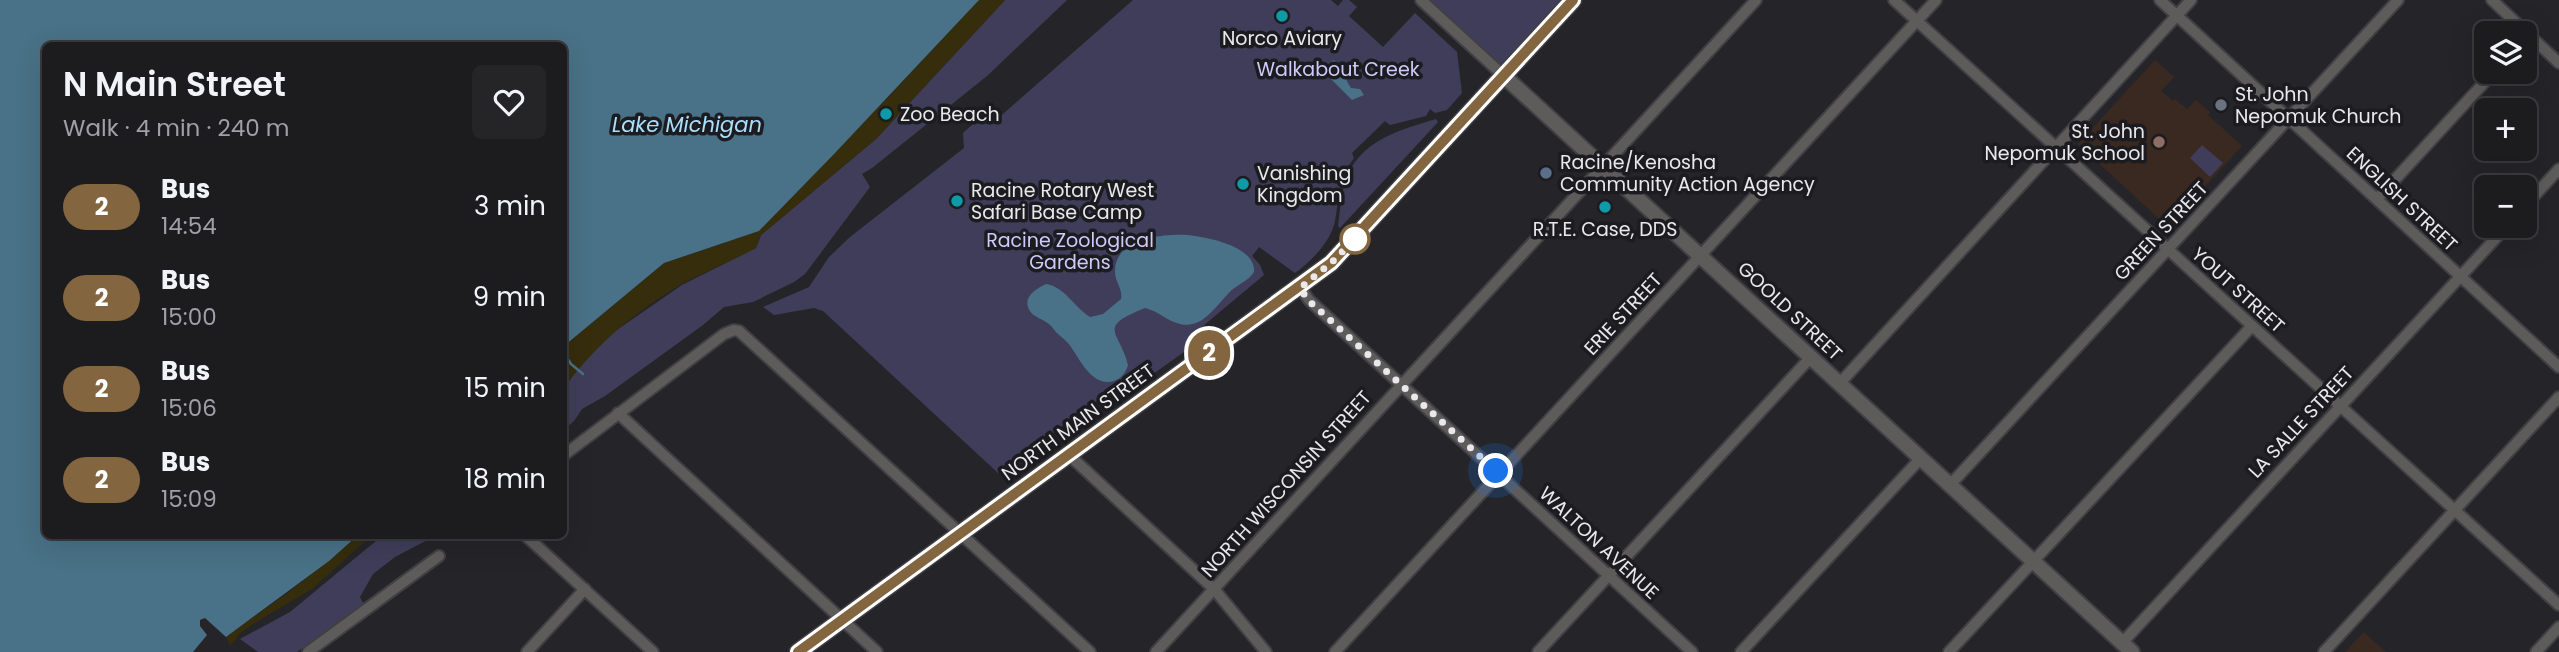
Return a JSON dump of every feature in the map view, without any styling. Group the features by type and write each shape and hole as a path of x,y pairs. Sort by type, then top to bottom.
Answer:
{"main road":[{"name":"NORTH MAIN STREET","path":"798,652 1300,288 1345,249 1573,0"}],"street":[{"name":"GOOLD STREET","path":"1420,0 2127,648"},
{"name":"NORTH WISCONSIN STREET","path":"1156,652 1756,0"},
{"name":"YOUT STREET","path":"1894,0 2559,605"},
{"name":"ERIE STREET","path":"1335,652 1936,0"},
{"name":"ENGLISH STREET","path":"2160,0 2559,367"},
{"path":"1840,383 2191,0"},
{"name":"GREEN STREET","path":"1950,485 2398,0"},
{"path":"2492,0 2512,21"},
{"path":"2537,44 2559,63"},
{"path":"2377,199 2483,84"},
{"path":"2537,193 2559,169"},
{"name":"LA SALLE STREET","path":"2127,648 2340,406 2496,238"},
{"name":"WALTON AVENUE","path":"1300,288 1308,300 1692,652"},
{"path":"1949,652 2252,326"},
{"path":"567,453 724,334 734,330 744,335 1090,652"},
{"path":"1538,652 1811,357"},
{"path":"2324,652 2559,397"},
{"path":"618,413 877,652"},
{"path":"1069,455 1214,589 1266,652"},
{"path":"1741,652 1921,458"},
{"path":"529,539 653,652"},
{"path":"308,652 439,556"},
{"path":"527,652 585,589"},
{"path":"2536,652 2559,628"}],"shaded area":[{"name":"St. John Nepomuk School","path":"2155,60 2174,77 2161,91 2187,109 2196,100 2210,112 2208,115 2242,146 2168,227 2078,144"},
{"path":"2364,632 2386,652 2345,652"}],"green space":[{"path":"1005,0 1067,0 987,76 862,174 870,187 805,274 753,302 724,307 605,396 582,409 567,427 567,384 581,364 611,334 682,285 756,248 761,235 876,139"},
{"name":"Racine Zoological Gardens","path":"1133,0 1331,0 1338,6 1343,0 1349,0 1357,7 1349,16 1383,47 1415,13 1457,52 1462,93 1447,110 1435,113 1430,109 1426,116 1390,125 1385,121 1352,153 1354,158 1341,181 1333,228 1320,250 1295,273 1259,247 1252,256 1264,275 1197,331 1207,331 1202,339 1128,392 1097,401 998,473 823,311 814,308 774,315 763,307 809,287 829,257 850,237 964,148 963,133 981,117 995,121"},
{"path":"1421,0 1573,0 1504,76"},
{"path":"1436,119 1438,122 1340,228 1338,226 1345,182 1360,156 1394,133"},
{"path":"2202,145 2223,163 2210,177 2190,158"},
{"path":"378,539 429,539 395,557 373,574 360,597 364,605 297,652 258,652 240,639 290,612"}],"sand":[{"path":"979,0 1005,0 876,139 761,235 756,248 682,284 633,317 589,357 567,384 567,344 664,263 759,231"},
{"path":"354,539 368,539 312,589 253,624 230,645 226,637 230,633 327,562"}],"water":[{"name":"Lake Michigan","path":"0,0 979,0 759,231 664,263 567,344 567,42 42,42 42,539 354,539 329,561 226,637 205,618 200,620 200,626 207,635 193,652 0,652"},
{"path":"1334,60 1351,88 1360,89 1364,95 1352,100 1324,72 1326,65"},
{"path":"1187,235 1218,241 1239,249 1253,263 1254,272 1233,289 1210,314 1196,323 1180,324 1145,308 1120,321 1115,331 1128,365 1117,380 1106,382 1093,377 1067,342 1049,324 1030,311 1028,299 1035,290 1046,284 1059,289 1090,317 1103,314 1121,299 1115,272 1122,252 1131,245 1153,237"}],"waterway":[{"path":"567,358 583,374"}],"bus line":[{"name":"2","path":"798,652 1331,263 1573,0"}],"place":[{"name":"Norco Aviary","path":"1282,16"},
{"name":"St. John Nepomuk Church","path":"2221,105"},
{"name":"Zoo Beach","path":"886,114"},
{"name":"St. John Nepomuk School","path":"2159,142"},
{"name":"Racine/Kenosha Community Action Agency","path":"1546,173"},
{"name":"Vanishing Kingdom","path":"1243,184"},
{"name":"Racine Rotary West Safari Base Camp","path":"957,201"},
{"name":"R.T.E. Case, DDS","path":"1605,207"}],"route":[{"path":"1355,239 1362,232 1345,249 1331,263 1300,288 1308,300 1496,471"}],"park label":[{"name":"Walkabout Creek","path":"1338,69"}]}
